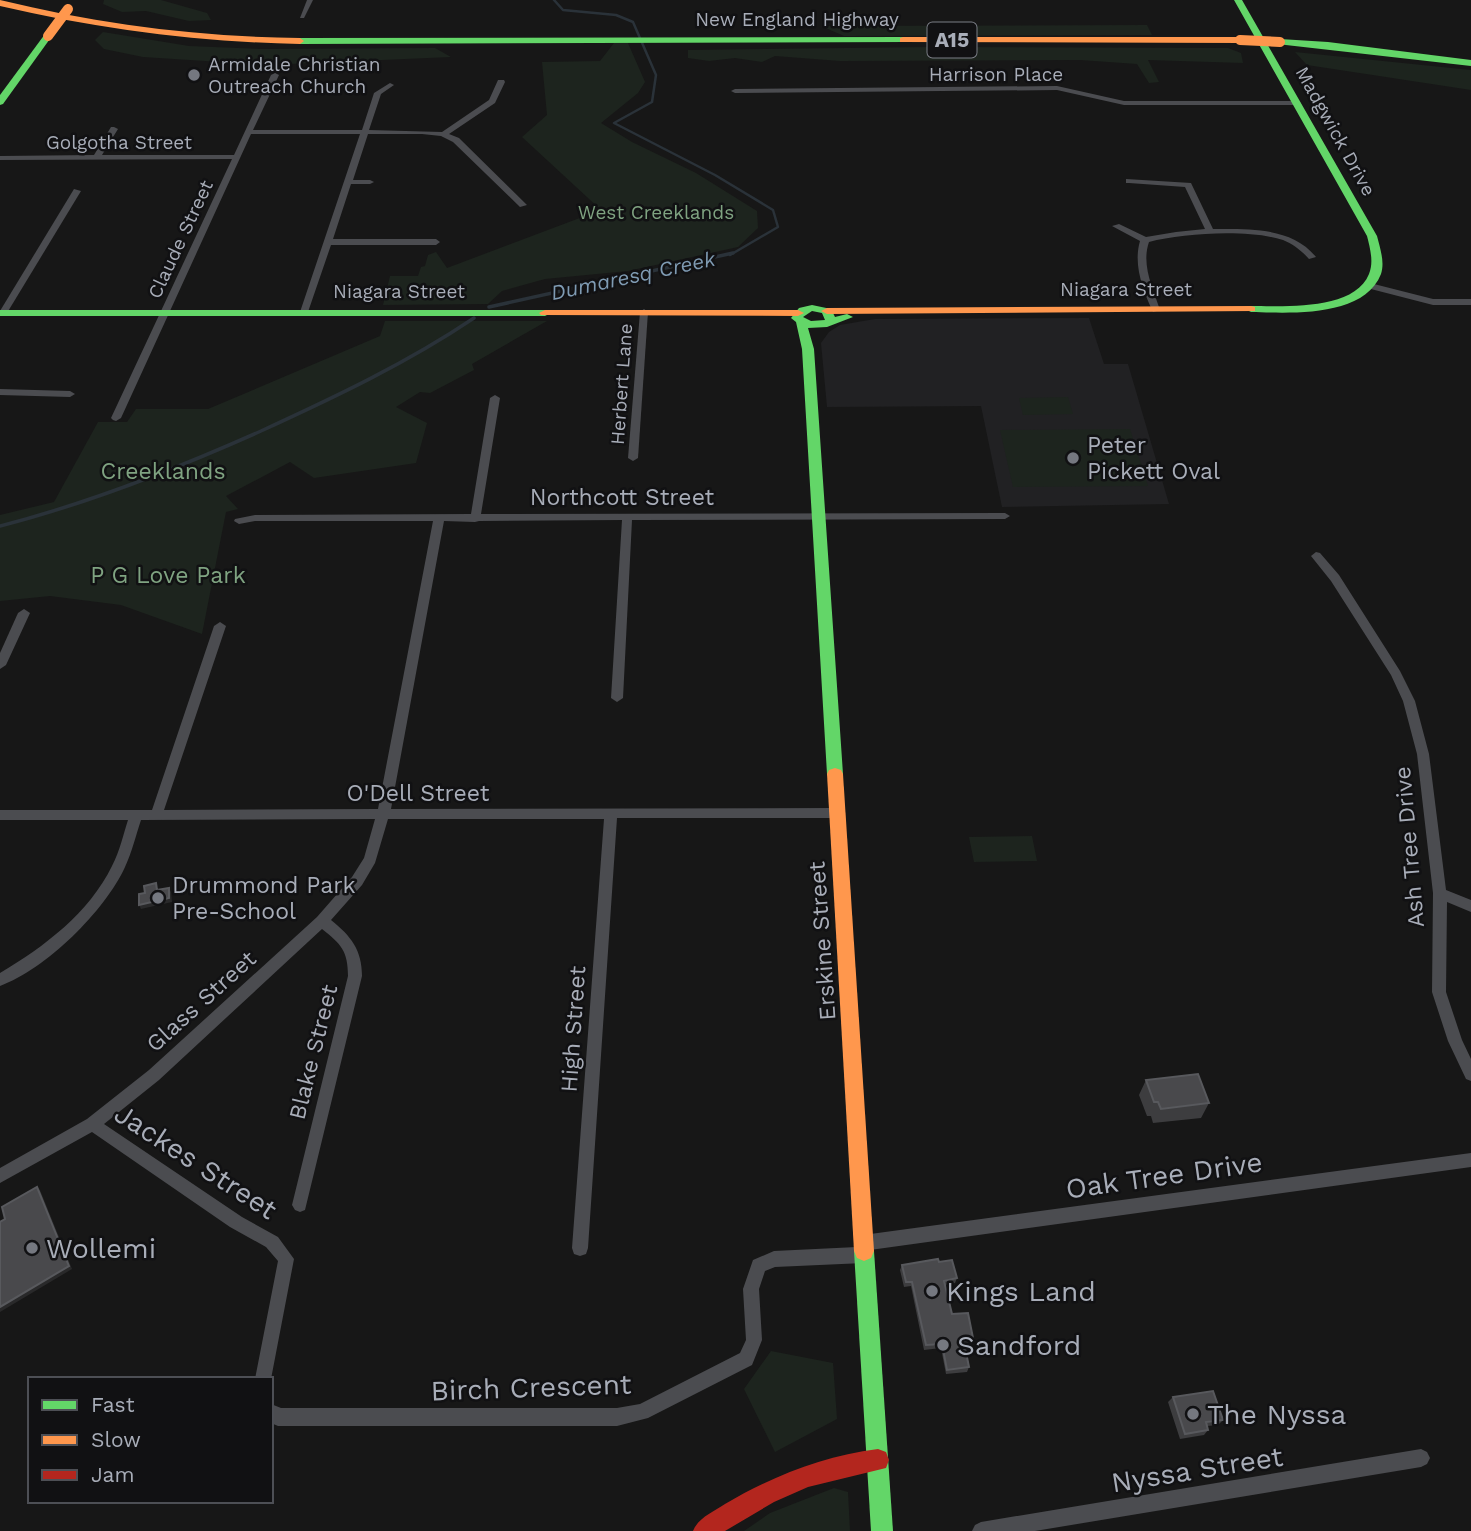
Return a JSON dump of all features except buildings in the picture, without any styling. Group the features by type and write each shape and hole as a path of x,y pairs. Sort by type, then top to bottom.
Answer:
{"main road":[{"name":"New England Highway","path":"10,0 123,27"},
{"name":"Madgwick Drive","path":"1238,0 1372,236 1379,268 1370,286"},
{"name":"New England Highway","path":"0,3 73,21 212,37 277,41 1240,40 1382,50 1471,62"},
{"path":"0,102 71,4"},
{"name":"Niagara Street","path":"1,313 645,312 800,318 813,308 826,319 877,311 1156,310 1321,306 1348,299 1370,286"},
{"name":"Erskine Street","path":"800,318 808,349 882,1531"},
{"path":"808,349 826,319"},
{"path":"704,1531 781,1485 812,1472 860,1461 878,1460"}],"street":[{"path":"302,17 310,0"},
{"name":"Claude Street","path":"116,418 275,75"},
{"path":"443,134 492,102 501,82"},
{"path":"304,313 378,93 390,85"},
{"name":"Harrison Place","path":"736,91 1057,88 1124,103 1297,103"},
{"path":"96,158 114,129"},
{"path":"249,132 366,131 443,134 466,148 523,205"},
{"name":"Golgotha Street","path":"0,158 237,157"},
{"path":"1129,181 1187,181 1211,233"},
{"path":"348,182 370,182"},
{"path":"1,313 77,191"},
{"path":"1116,226 1145,240 1162,235 1252,233 1288,239 1312,257"},
{"path":"1145,240 1140,251 1140,261 1156,310"},
{"path":"327,242 436,242"},
{"path":"1370,286 1433,302 1471,302"},
{"name":"Herbert Lane","path":"633,458 645,312"},
{"path":"0,392 70,394"},
{"path":"475,519 495,398"},
{"name":"Northcott Street","path":"239,521 255,518 1005,516"},
{"path":"617,698 627,518"},
{"path":"383,814 439,519"},
{"name":"Ash Tree Drive","path":"1316,556 1342,589 1396,674 1409,701 1423,754 1440,893 1439,992 1455,1041 1471,1074"},
{"path":"0,665 24,613"},
{"path":"156,815 220,626"},
{"name":"O'Dell Street","path":"0,815 836,813"},
{"name":"Glass Street","path":"0,1176 92,1124 154,1075 322,921 357,881 370,859 383,814"},
{"name":"High Street","path":"579,1248 611,814"},
{"path":"0,980 20,969 61,936 97,901 119,867 136,815"},
{"path":"1440,893 1471,906"},
{"name":"Blake Street","path":"300,1205 355,976 356,958 344,938 322,921"},
{"name":"Jackes Street","path":"92,1124 236,1222 272,1242 286,1259 263,1377"},
{"name":"Oak Tree Drive","path":"864,1249 1471,1160"},
{"name":"Birch Crescent","path":"273,1414 278,1418 617,1417 642,1412 746,1359 754,1340 751,1289 759,1266 774,1259 864,1249"},
{"name":"Nyssa Street","path":"981,1531 1392,1465 1421,1458"}],"shaded area":[{"path":"1089,318 1104,364 1128,364 1169,504 1002,507 981,406 827,407 821,343 829,332 840,325 875,319"}],"green space":[{"path":"104,0 161,0 207,13 211,20 189,21 146,11 122,12 103,4"},
{"path":"1147,25 1152,35 844,36 821,26"},
{"path":"103,32 189,46 261,49 435,48 451,57 267,65 143,57 104,49 95,40"},
{"name":"West Creeklands","path":"614,43 628,43 645,82 638,93 601,123 632,142 696,173 757,211 758,228 738,247 628,271 545,279 502,291 488,304 383,305 390,276 418,276 428,255 436,252 447,268 601,210 522,137 547,115 542,62 600,61"},
{"path":"1228,48 1241,53 1243,63 1148,60 1159,82 1149,83 1137,64 1080,60 840,61 775,56 762,62 735,58 709,61 688,58 688,50"},
{"path":"1295,52 1471,70 1471,90 1307,65"},
{"name":"Creeklands","path":"385,321 547,321 472,364 474,370 430,393 420,392 396,407 427,423 416,463 314,478 290,462 226,496 238,509 226,512 202,634 121,605 50,596 0,601 0,515 54,502 98,422 127,422 136,409 208,409 380,336"},
{"path":"1068,397 1073,414 1023,415 1019,398"},
{"name":"Peter Pickett Oval","path":"1130,429 1148,486 1013,487 1000,430"},
{"path":"1032,836 1037,861 974,862 969,837"},
{"path":"771,1351 833,1363 837,1419 775,1452 744,1389"},
{"path":"834,1488 848,1492 850,1531 744,1531 770,1513"}],"waterway":[{"name":"Dumaresq Creek","path":"554,0 563,10 616,15 633,22 656,75 652,102 614,123 715,175 773,210 778,227 730,255"},
{"name":"Dumaresq Creek","path":"489,307 733,253"},
{"name":"Dumaresq Creek","path":"0,526 100,496 229,445 370,379 474,318"}],"traffic: fast":[{"path":"1238,0 1372,236 1377,259 1375,274 1368,287 1339,303 1302,308 1251,309"},
{"path":"0,102 48,36"},
{"path":"300,41 903,40"},
{"path":"1280,42 1328,45 1471,63"},
{"path":"830,320 827,311 812,308 803,310 797,318 815,325 847,317"},
{"path":"0,313 545,313"},
{"path":"801,323 808,349 835,774"},
{"path":"864,1251 882,1531"}],"traffic: slow":[{"path":"0,3 112,26 187,36 300,41"},
{"path":"48,36 68,9"},
{"path":"903,40 1240,40"},
{"path":"1240,40 1280,42"},
{"path":"827,311 1251,309"},
{"path":"545,313 798,313"},
{"path":"835,774 864,1251"}],"traffic: jam":[{"path":"704,1531 787,1484 831,1469 878,1460"}],"place":[{"name":"Armidale Christian Outreach Church","path":"194,75"},
{"name":"Peter Pickett Oval","path":"1073,458"},
{"name":"Drummond Park Pre-School","path":"158,898"},
{"name":"Wollemi","path":"32,1248"},
{"name":"Kings Land","path":"932,1291"},
{"name":"Sandford","path":"943,1345"},
{"name":"The Nyssa","path":"1193,1414"}],"park label":[{"name":"P G Love Park","path":"168,575"}]}
